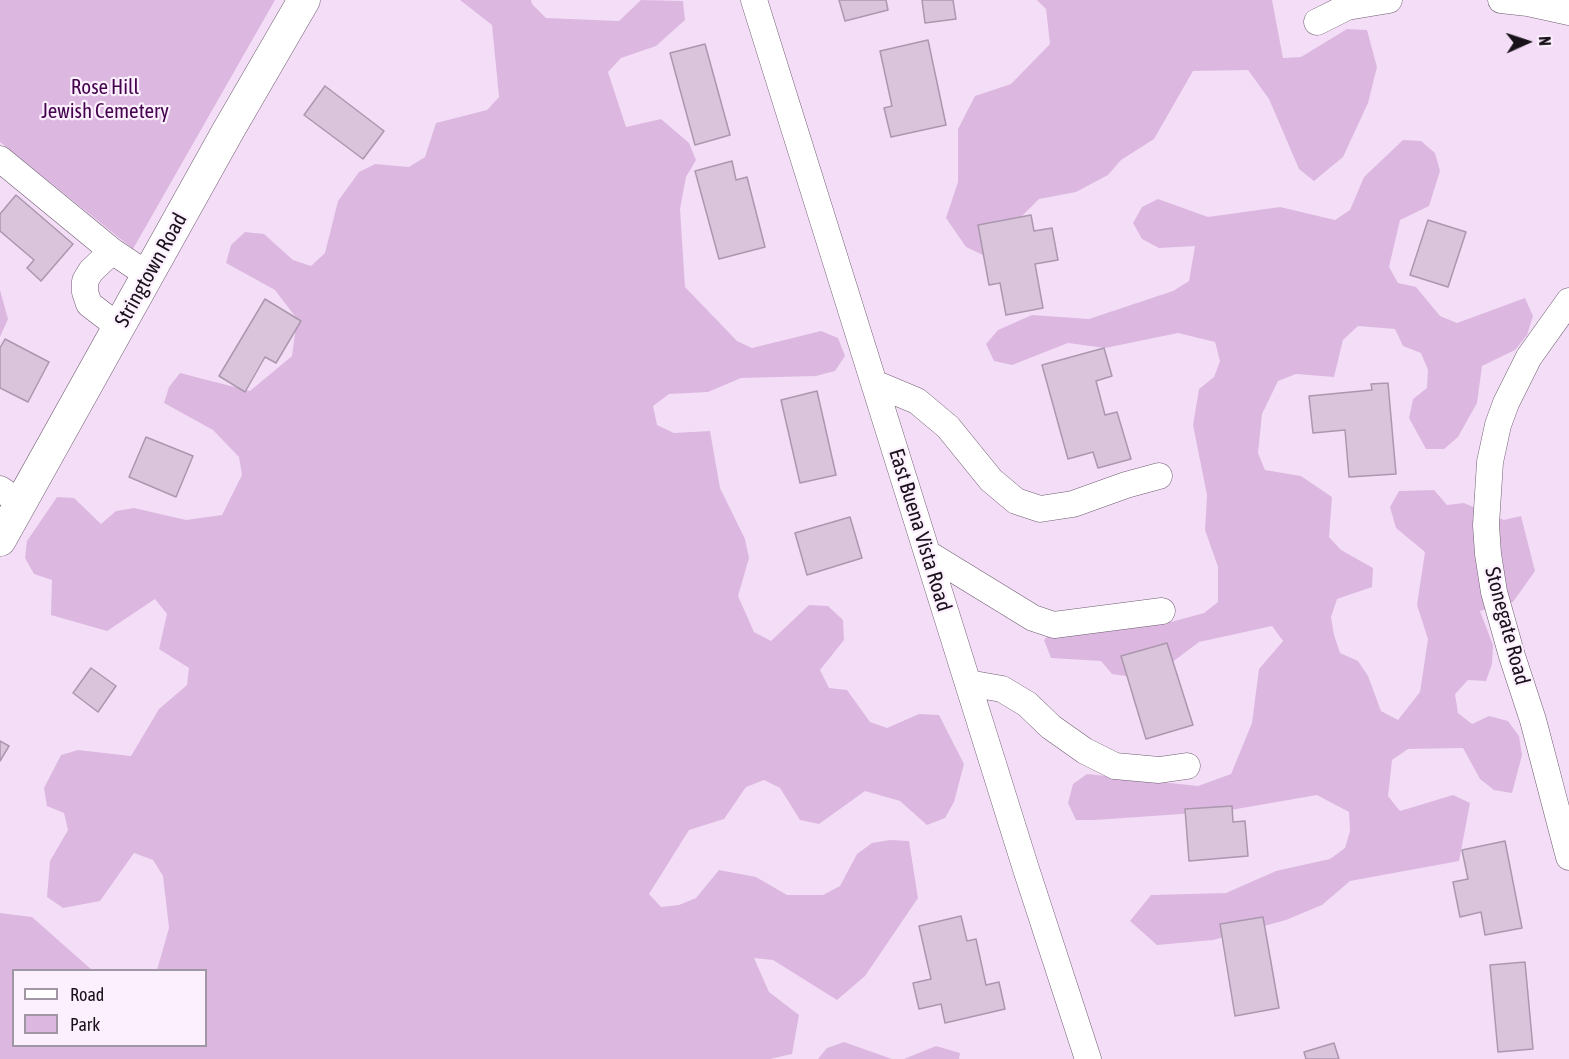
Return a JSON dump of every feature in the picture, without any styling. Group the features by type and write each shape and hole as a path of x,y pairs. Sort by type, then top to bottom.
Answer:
{"main road":[{"name":"Stringtown Road","path":"0,540 11,496 119,327 304,0"}],"street":[{"name":"East Buena Vista Road","path":"754,0 1088,1059"},
{"path":"1317,22 1347,7 1389,0"},
{"path":"1501,0 1569,12"},
{"path":"0,159 112,251 148,275"},
{"path":"112,251 91,271 85,281 84,292 89,304 119,327"},
{"name":"Stonegate Road","path":"1569,301 1529,357 1506,403 1498,425 1490,462 1486,525 1494,592 1533,720 1569,857"},
{"path":"874,383 917,400 948,427 991,480 1016,501 1040,509 1073,504 1126,485 1159,477"},
{"path":"927,553 1033,618 1053,625 1162,611"},
{"path":"968,682 1002,689 1027,704 1051,727 1085,751 1115,766 1159,770 1187,766"}],"green space":[{"name":"Rose Hill Jewish Cemetery","path":"0,0 275,0 133,249 0,142"},
{"path":"460,0 531,0 546,18 619,21 641,0 683,1 685,20 656,46 621,58 608,72 626,127 661,119 689,143 696,160 686,177 680,209 685,287 737,341 752,348 821,331 838,338 845,356 835,371 816,376 741,378 708,392 669,394 653,406 657,425 674,433 710,431 720,488 745,539 749,558 738,596 754,632 771,641 809,605 828,606 843,620 844,640 820,670 829,688 847,690 870,722 887,728 919,714 939,715 964,764 954,802 945,818 927,825 900,801 865,791 819,824 800,820 780,788 764,780 746,787 724,819 689,830 649,894 661,907 679,905 696,898 719,870 756,877 787,895 823,895 840,886 857,854 872,843 890,840 909,841 918,898 865,976 837,1000 773,960 754,958 769,992 799,1015 792,1054 770,1059 0,1059 0,913 32,917 91,969 12,969 12,1047 207,1047 207,969 157,969 169,928 163,876 153,860 134,853 100,901 63,908 47,897 50,861 68,830 64,813 47,806 44,788 61,755 78,750 131,756 159,709 187,685 189,668 159,649 167,614 155,599 107,631 51,615 52,580 34,574 25,558 27,541 57,497 74,498 101,524 116,511 134,508 186,520 222,515 242,475 239,457 213,430 164,403 169,387 180,373 250,391 292,356 297,319 275,290 226,263 231,245 245,232 264,234 293,260 311,266 325,253 338,201 359,172 375,164 409,167 425,157 436,123 487,110 499,97 492,25"},
{"path":"1037,0 1272,0 1283,58 1301,57 1347,29 1367,30 1377,67 1368,103 1343,157 1314,181 1299,169 1269,99 1248,70 1193,71 1154,139 1121,160 1108,175 1076,192 1039,199 983,255 966,247 946,218 958,182 958,129 975,96 1011,84 1050,44 1046,9"},
{"path":"1403,140 1421,141 1435,153 1440,171 1429,206 1400,220 1389,267 1398,283 1416,287 1440,316 1457,323 1525,298 1533,316 1527,335 1515,350 1482,366 1477,403 1458,437 1444,449 1426,449 1409,418 1413,399 1427,388 1428,370 1421,353 1403,346 1395,329 1358,326 1343,340 1334,377 1296,374 1278,381 1262,414 1258,453 1265,470 1301,476 1332,497 1329,537 1341,550 1373,568 1372,587 1337,599 1331,617 1340,653 1358,661 1368,676 1381,711 1398,720 1420,692 1428,639 1417,605 1425,552 1396,528 1390,507 1399,491 1434,490 1447,505 1464,503 1504,520 1521,516 1535,571 1513,602 1480,611 1493,645 1492,664 1486,681 1468,680 1455,694 1458,713 1472,724 1489,716 1508,721 1519,736 1522,755 1512,793 1494,790 1480,779 1463,748 1408,749 1392,760 1388,796 1400,811 1453,795 1470,803 1459,861 1350,881 1322,905 1286,920 1213,940 1157,945 1130,921 1151,895 1226,893 1276,871 1330,859 1345,848 1350,831 1349,812 1317,795 1225,811 1076,820 1068,803 1073,784 1087,774 1198,786 1231,774 1252,723 1259,669 1283,641 1272,626 1199,642 1167,666 1132,677 1112,674 1101,661 1051,658 1044,640 1063,619 1171,622 1204,613 1218,602 1218,567 1205,530 1207,495 1193,425 1199,389 1214,377 1220,361 1215,342 1178,333 1105,348 1068,343 1012,365 994,361 986,344 998,330 1032,315 1089,319 1173,291 1189,281 1195,246 1159,248 1142,239 1133,223 1142,207 1158,199 1208,217 1280,207 1335,220 1350,210 1364,177"},
{"path":"0,290 8,319 0,337"},
{"path":"844,1042 892,1059 818,1059 827,1048"},
{"path":"936,1046 960,1053 959,1059 904,1059"}],"building":[{"path":"839,0 886,0 888,10 845,21"},
{"path":"922,0 953,0 956,19 925,23"},
{"path":"928,40 946,125 891,137 884,108 892,106 880,51"},
{"path":"705,44 730,135 695,145 670,53"},
{"path":"325,86 384,131 363,159 304,115"},
{"path":"732,161 736,180 747,177 765,247 719,259 695,171"},
{"path":"16,195 73,244 41,281 27,268 34,260 0,231 0,214"},
{"path":"1031,215 1034,231 1052,228 1058,260 1035,264 1043,308 1006,315 1000,283 989,285 978,225"},
{"path":"1428,220 1466,232 1448,287 1410,275"},
{"path":"265,299 301,321 276,363 265,357 245,392 219,376"},
{"path":"5,339 49,362 28,402 0,388 0,348"},
{"path":"1104,348 1112,376 1096,381 1105,415 1117,412 1131,459 1098,468 1093,452 1068,459 1042,365"},
{"path":"1388,383 1396,474 1349,477 1345,430 1313,433 1309,396 1372,390 1371,384"},
{"path":"817,391 836,475 800,483 781,400"},
{"path":"146,437 193,456 176,497 129,477"},
{"path":"850,517 862,558 807,575 795,533"},
{"path":"1167,643 1193,725 1146,739 1121,656"},
{"path":"91,668 116,686 98,712 73,693"},
{"path":"0,741 9,746 0,761"},
{"path":"1232,806 1233,822 1245,821 1248,856 1189,861 1185,809"},
{"path":"1505,841 1522,928 1485,935 1481,912 1460,917 1453,882 1468,879 1462,850"},
{"path":"961,916 967,941 976,939 986,985 999,982 1005,1009 945,1023 941,1004 919,1009 913,983 931,979 919,926"},
{"path":"1263,917 1279,1008 1235,1016 1220,924"},
{"path":"1525,962 1533,1049 1498,1052 1490,965"},
{"path":"1334,1043 1339,1059 1306,1059 1304,1052"}]}
